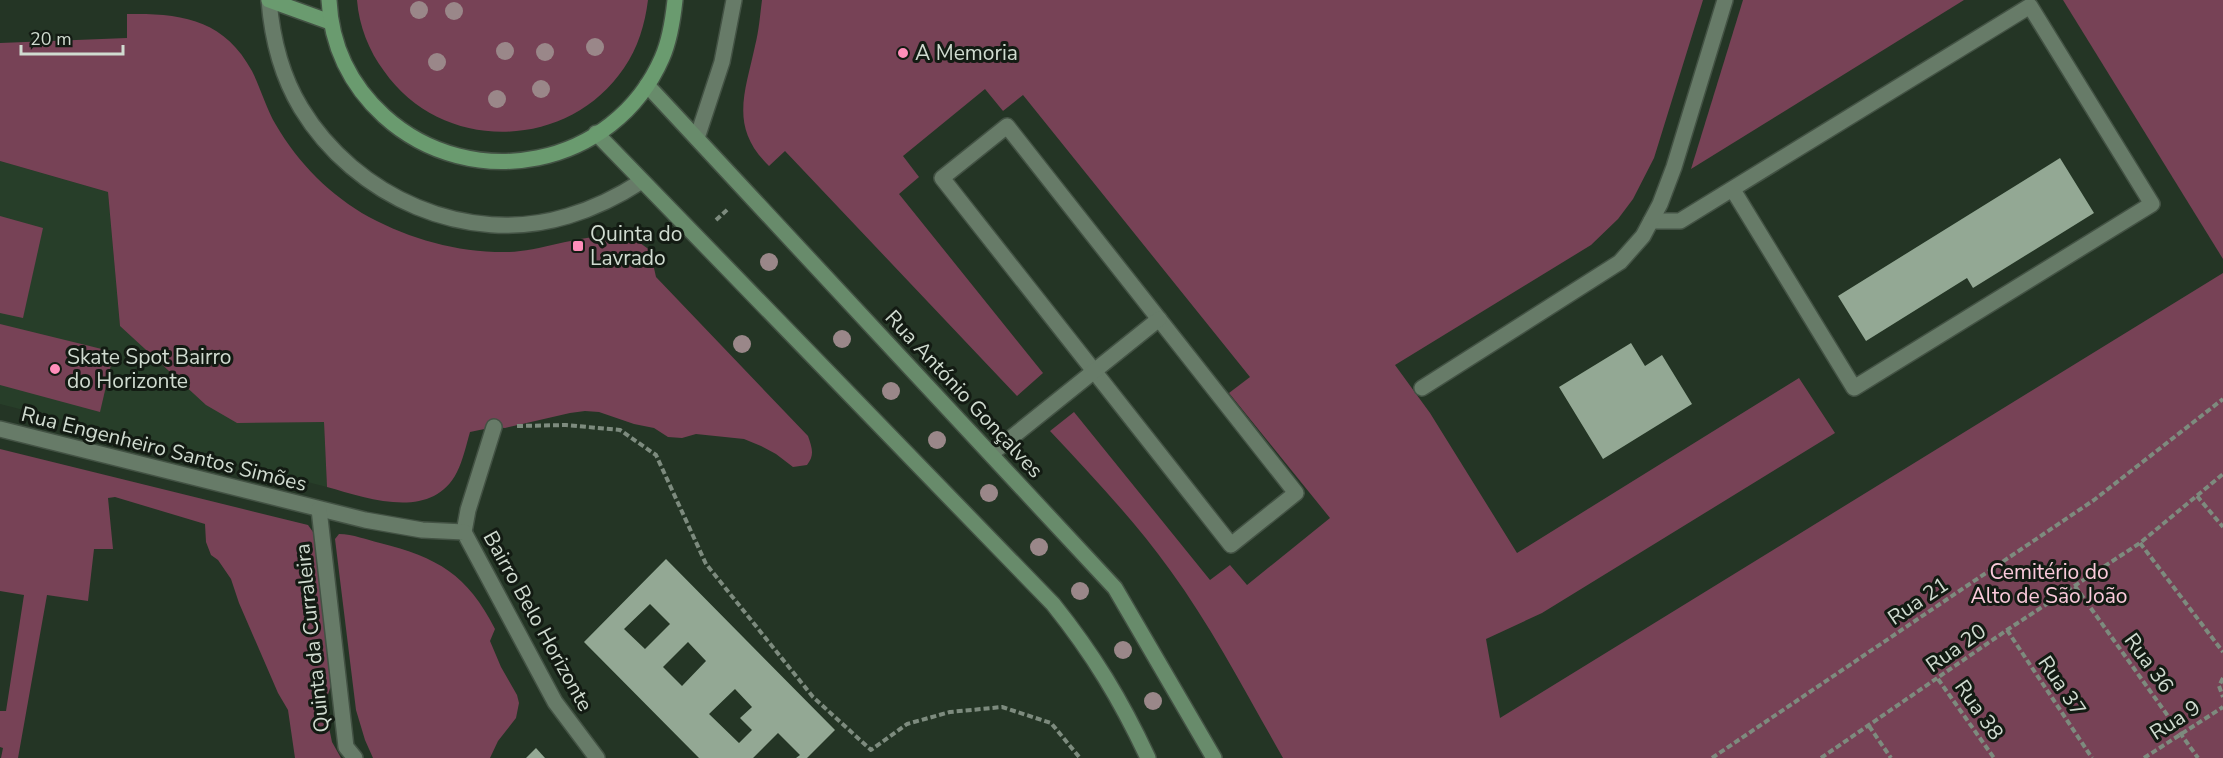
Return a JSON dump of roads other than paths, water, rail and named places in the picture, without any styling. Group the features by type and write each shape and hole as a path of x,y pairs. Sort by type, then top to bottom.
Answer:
{"main road":[{"path":"269,0 330,22"},
{"path":"329,0 330,22 339,54 354,82 374,107 398,129 423,145 451,155 476,161 506,162 533,160 563,152 611,123 633,103 647,85 662,58 671,30 675,0"},
{"name":"Rua António Gonçalves","path":"647,85 1115,588 1214,758"},
{"path":"596,133 1053,604 1100,667 1116,693 1148,758"}],"street":[{"path":"269,0 278,55 300,107 334,152 354,171 377,188 402,201 428,212 455,219 483,224 520,224 566,217 593,208 619,196 642,181"},
{"path":"697,138 722,62 734,0"},
{"path":"1422,387 1620,262 1643,236 1660,204 1674,167 1725,0"},
{"path":"1651,221 1680,221 2031,6 2152,204 1854,388 1732,190"},
{"path":"1007,126 1159,319 1296,493 1231,545 942,178 1007,126"},
{"path":"991,454 1159,319"},
{"path":"464,532 468,510 494,427"},
{"name":"Rua Engenheiro Santos Simões","path":"0,429 394,526 464,532"},
{"name":"Quinta da Curraleira","path":"319,509 346,747 355,758"},
{"name":"Bairro Belo Horizonte","path":"464,532 555,702 597,758"}],"place":[{"name":"A Memoria","path":"903,53"},
{"name":"Quinta do Lavrado","path":"578,246"},
{"name":"Skate Spot Bairro do Horizonte","path":"55,369"}],"park label":[{"name":"Cemitério do Alto de São João","path":"2049,584"}]}
